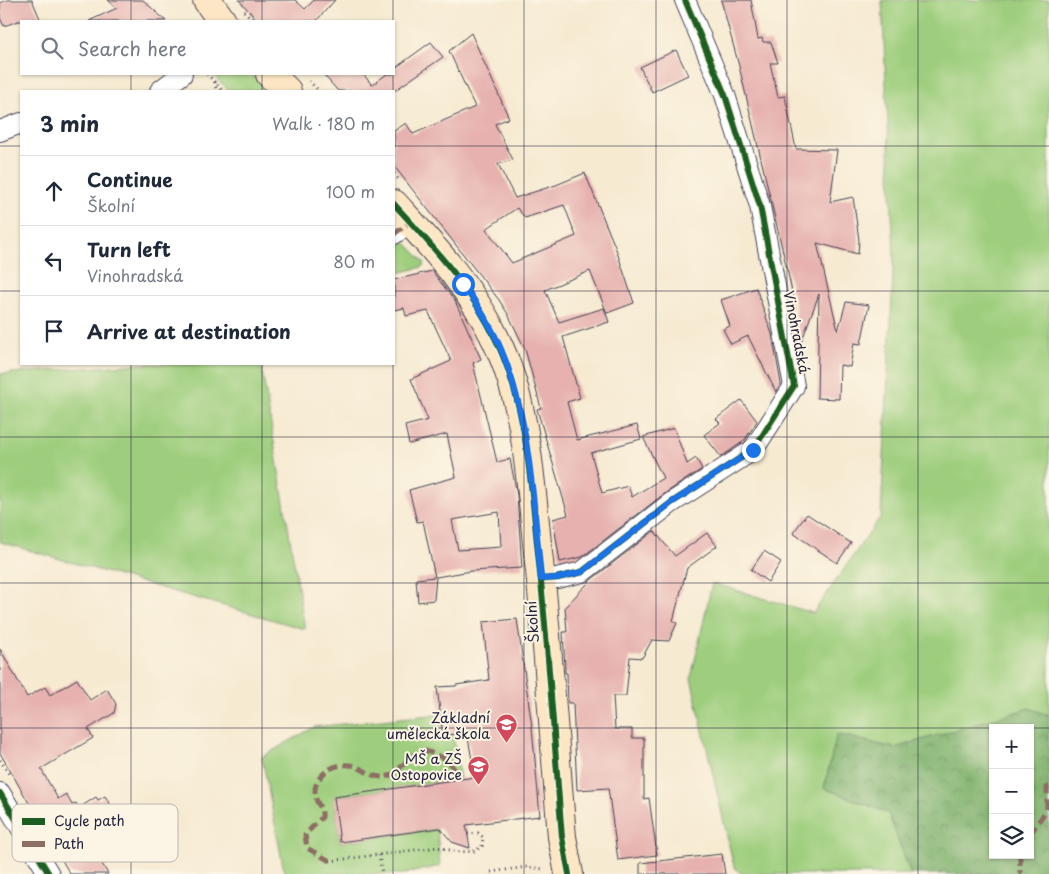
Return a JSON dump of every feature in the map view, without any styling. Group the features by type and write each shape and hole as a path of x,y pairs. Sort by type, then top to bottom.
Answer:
{"street":[{"path":"207,0 221,20"},
{"name":"Vinohradská","path":"541,579 557,578 582,572 671,503 753,450 794,386 760,206 725,95 686,0"},
{"path":"161,90 181,75"},
{"path":"271,75 286,90"},
{"path":"0,131 20,123"},
{"name":"Školní","path":"399,220 463,284 497,340 518,405 525,438 541,579 563,844 557,871"},
{"path":"0,793 12,813"},
{"path":"42,862 49,874"}],"path":[{"path":"208,75 222,90"},
{"path":"215,82 216,90"},
{"path":"330,861 438,847 458,852 475,851 482,846 483,837 478,833 468,834"},
{"path":"379,855 382,874"},
{"path":"491,872 527,867 557,871"},
{"path":"527,867 527,874"}],"green space":[{"path":"882,0 1049,0 1049,715 1029,709 894,748 837,734 824,788 888,813 911,874 741,874 734,867 691,678 712,583 813,613 881,516 894,256"},
{"path":"213,75 252,75 266,88 264,90 228,90"},
{"path":"401,238 425,263 422,267 395,274 395,244"},
{"path":"129,365 261,365 305,629 0,542 0,374"},
{"path":"1029,708 1049,715 1049,874 911,874 888,813 824,788 837,734 894,748"},
{"path":"440,714 443,735 453,735 460,779 334,797 340,842 437,829 440,866 404,874 286,874 262,757 314,727"}],"building":[{"path":"7,0 32,0 41,20 20,20 4,26 0,18 0,3"},
{"path":"108,0 143,0 165,20 91,20 117,8"},
{"path":"239,0 295,0 305,9 314,0 335,0 317,20 257,20"},
{"path":"721,0 751,0 758,39 762,38 763,42 771,42 778,63 770,63 778,97 785,96 796,149 837,150 830,202 853,197 859,240 858,254 817,243 838,331 846,302 869,305 861,344 854,343 850,367 840,365 839,399 817,398 819,294 799,348 795,306 788,273 739,66"},
{"path":"471,33 509,118 495,124 513,160 498,164 515,198 556,185 585,173 616,249 634,303 607,313 590,271 545,290 559,322 604,308 609,322 563,337 580,398 567,402 577,440 637,425 641,439 591,453 602,493 628,486 632,497 663,478 643,437 674,428 687,464 696,458 702,469 664,494 582,557 560,562 553,519 568,515 537,409 541,408 525,349 499,300 395,167 395,130 406,123 413,134 475,107 449,51","holes":["564,205 576,236 512,263 486,229 517,208 525,218"]},
{"path":"431,42 443,57 395,90 337,90 324,75 364,75 372,85 386,75 395,75 395,68"},
{"path":"676,50 688,75 652,92 640,67"},
{"path":"432,271 455,301 481,359 473,363 497,462 510,459 517,495 522,568 471,571 436,577 434,600 418,602 416,579 435,577 423,521 417,522 409,490 456,477 447,434 409,444 405,426 428,420 411,379 451,361 428,311 406,316 404,308 395,310 395,280","holes":["499,512 501,547 458,550 452,520"]},
{"path":"756,288 772,334 781,384 776,392 748,336 731,344 723,329 730,326 721,300"},
{"path":"741,400 757,421 744,441 721,457 704,435 720,423 716,419"},
{"path":"807,514 851,543 837,563 793,533"},
{"path":"654,531 675,556 707,533 717,546 687,568 673,621 677,623 669,641 652,640 642,658 630,657 626,696 613,696 615,729 632,729 632,738 644,738 644,799 649,798 657,855 618,860 608,788 577,790 573,703 568,703 567,673 565,673 563,632 567,632 565,607 592,579"},
{"path":"764,551 781,562 768,582 751,570"},
{"name":"MŠ a ZŠ Ostopovice","path":"517,619 532,727 540,816 466,825 470,848 452,842 440,828 340,842 334,797 475,777 467,732 443,736 437,687 456,686 489,680 483,622"},
{"path":"0,649 27,697 45,687 50,695 77,679 90,700 107,689 116,704 114,713 88,729 93,738 41,769 58,799 66,794 71,804 30,804 0,753"},
{"path":"105,796 110,804 85,804 96,797 98,800"},
{"path":"722,854 725,874 640,874 640,863"},
{"path":"63,862 101,862 108,874 70,874"}],"marked path":[{"path":"395,233 410,222"},
{"path":"330,861 307,848 305,835 322,817 322,809 315,793 316,785 325,772 341,765 350,765 377,777 388,776 393,774 414,755 426,751 448,762 460,779"},
{"path":"1034,828 1047,809 1047,787 1049,787"},
{"path":"1020,859 1020,874"}],"cycle path":[{"path":"541,579 557,578 582,572 671,503 753,450 794,386 760,206 725,95 685,0"},
{"path":"395,205 450,268 475,303 496,340 514,388 525,439 532,491 548,653 562,837 569,874"},
{"path":"0,793 12,813"},
{"path":"42,862 49,874"}],"place":[{"name":"Základní umělecká škola","path":"506,744"},
{"name":"MŠ a ZŠ Ostopovice","path":"478,785"}],"route":[{"path":"463,284 497,340 518,405 532,485 541,579 557,578 582,572 671,503 753,450"}]}
